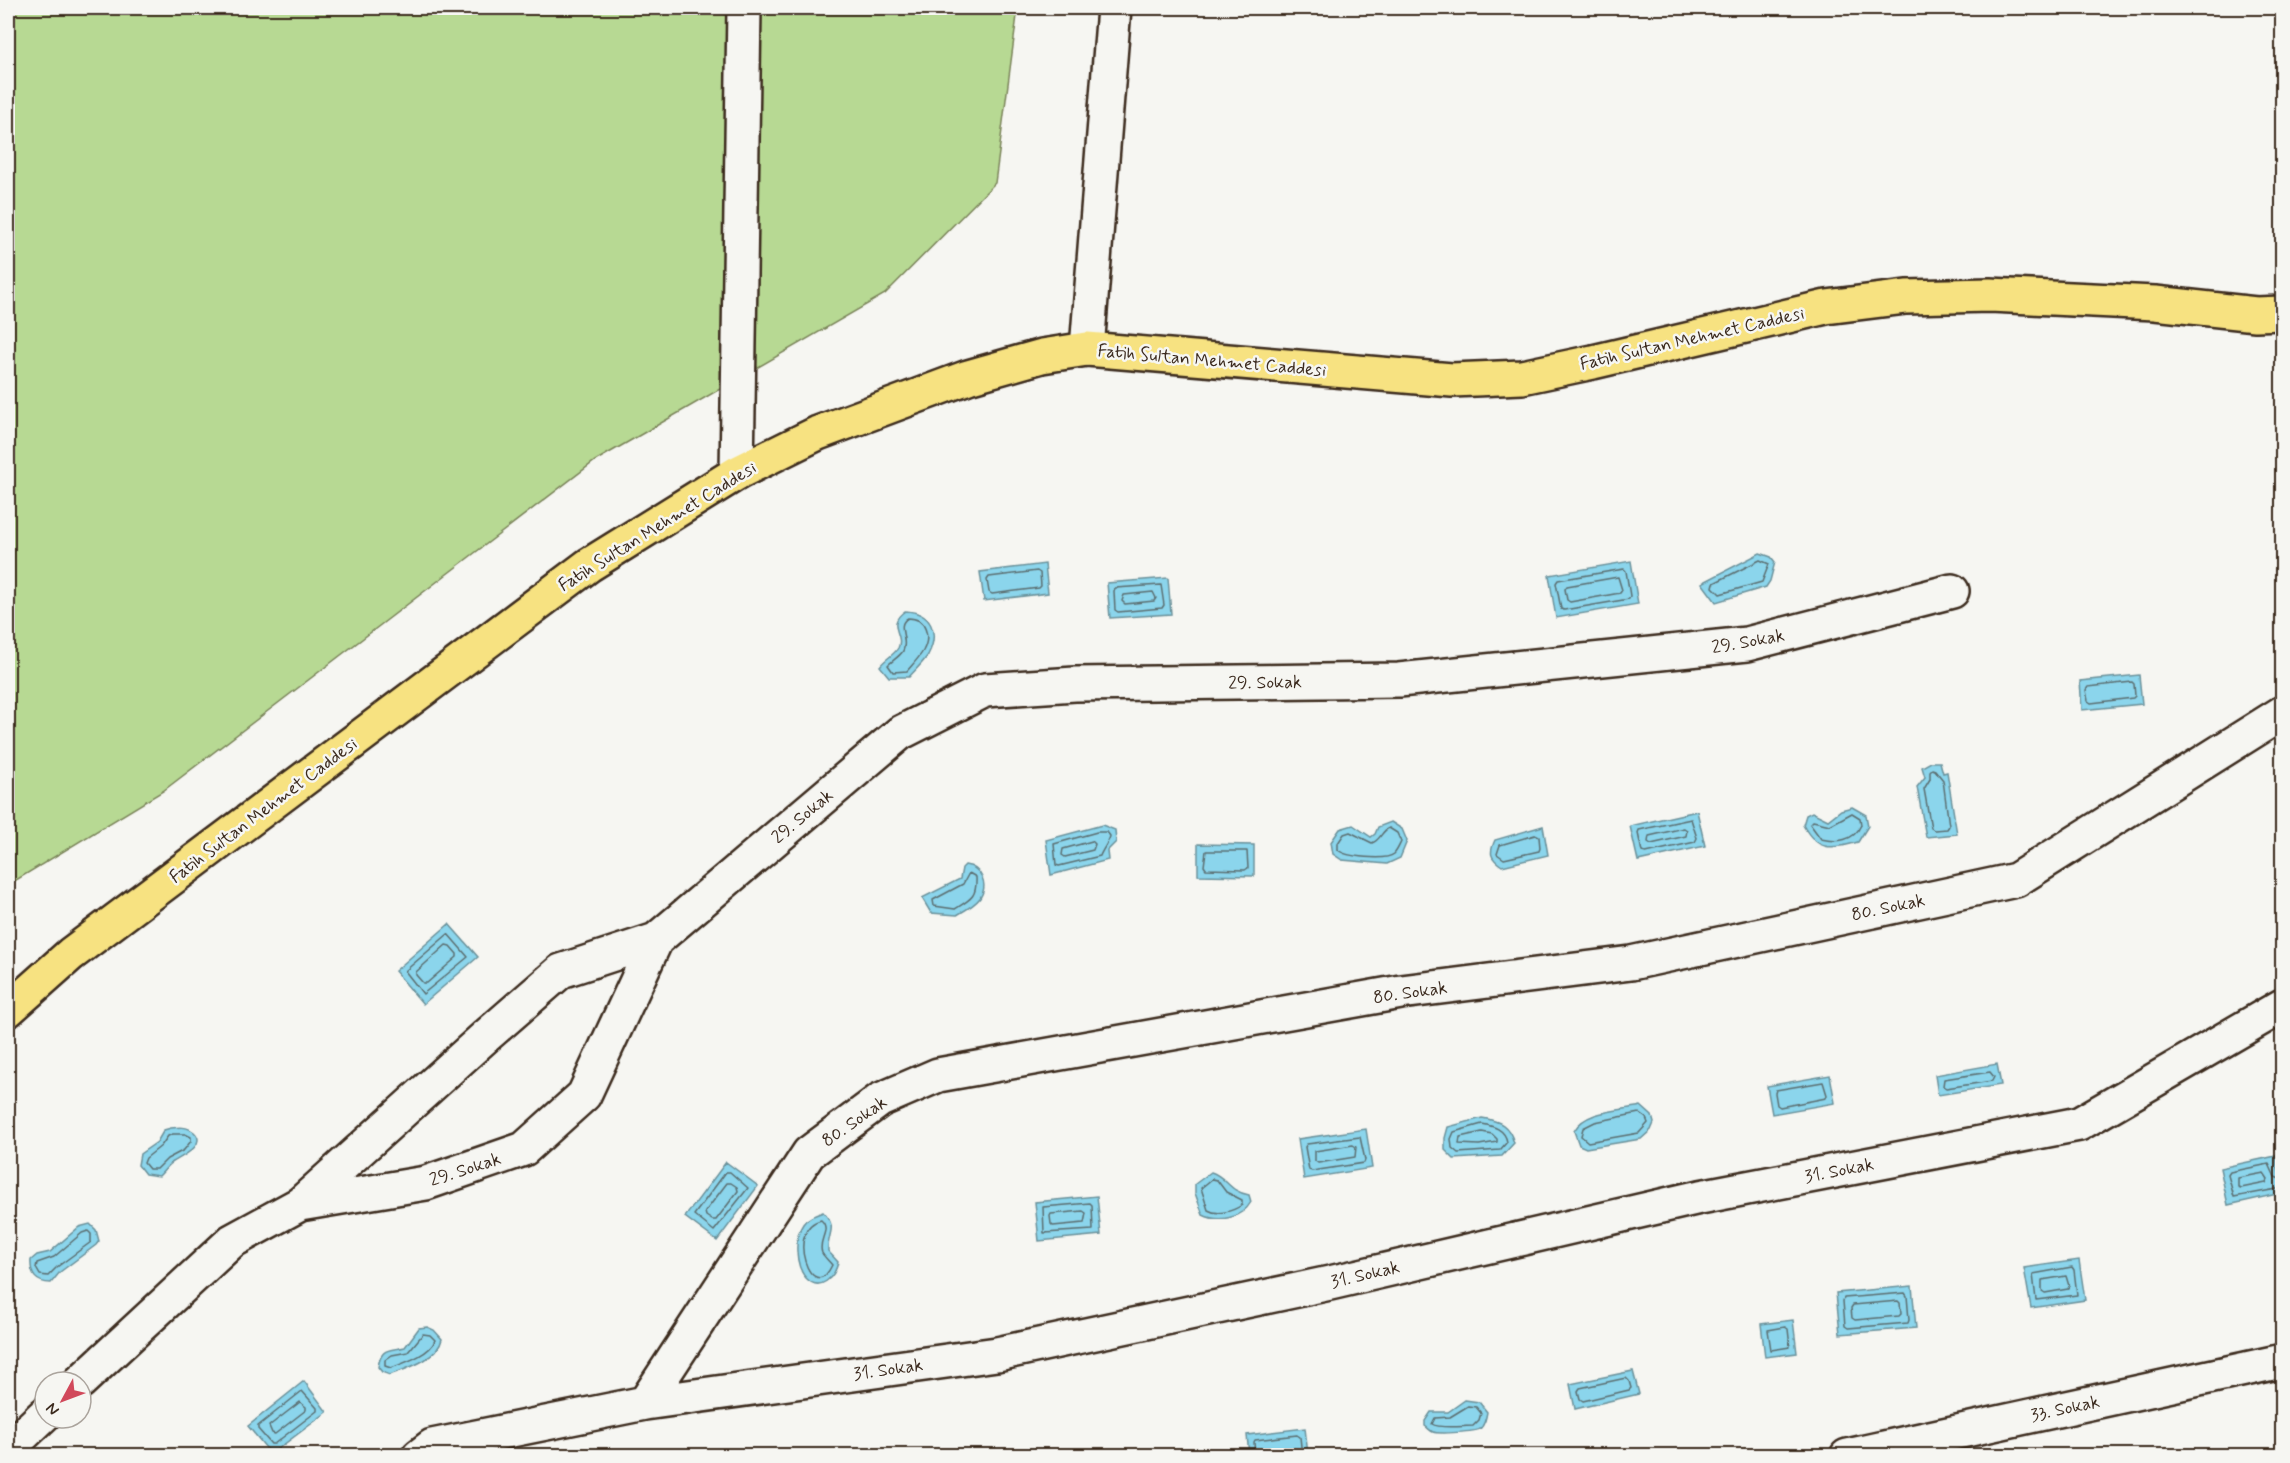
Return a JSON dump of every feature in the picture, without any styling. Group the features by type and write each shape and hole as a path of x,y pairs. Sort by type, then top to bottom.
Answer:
{"main road":[{"name":"Fatih Sultan Mehmet Caddesi","path":"8,1010 70,954 589,565 736,473 818,433 968,377 1042,356 1087,349 1452,380 1522,377 1826,307 1906,297 1990,295 2155,303 2256,314 2283,314"}],"street":[{"path":"736,473 744,8"},
{"path":"1087,349 1114,8"},
{"name":"29. Sokak","path":"93,1370 232,1241 300,1204 561,971 656,940 900,734 985,690 1075,684 1399,680 1748,644 1952,591"},
{"name":"80. Sokak","path":"645,1403 809,1153 880,1100 938,1075 1401,992 1630,963 2016,880 2283,713"},
{"name":"29. Sokak","path":"300,1204 426,1183 524,1149 584,1095 656,940"},
{"name":"31. Sokak","path":"419,1455 432,1446 645,1403 997,1353 1330,1282 1700,1197 2079,1124 2283,1006"},
{"name":"33. Sokak","path":"1847,1455 2283,1361"},
{"path":"8,1449 33,1425"}],"green space":[{"path":"8,8 681,8 687,13 707,8 1018,8 995,183 885,294 595,461 163,791 8,885"}],"water":[{"path":"1760,553 1771,557 1775,562 1766,587 1716,602 1702,583"},
{"path":"1631,561 1638,604 1556,618 1549,575"},
{"path":"1045,564 1048,593 984,601 980,572"},
{"path":"1168,578 1171,614 1110,618 1107,583"},
{"path":"905,611 914,612 927,619 933,631 932,647 926,658 909,677 889,677 880,666 898,648 896,621"},
{"path":"2139,675 2142,704 2082,710 2080,681"},
{"path":"1931,762 1940,762 1943,773 1947,772 1957,834 1926,837 1917,787 1925,777 1922,767"},
{"path":"1852,807 1866,815 1868,826 1858,842 1832,847 1819,844 1808,834 1803,825 1806,815 1812,812 1828,820 1841,810"},
{"path":"1697,811 1705,846 1638,861 1630,826"},
{"path":"1391,822 1402,829 1407,841 1400,858 1387,864 1342,860 1333,854 1331,842 1340,829 1353,825 1371,837 1378,827"},
{"path":"1102,825 1115,830 1116,842 1107,851 1108,860 1051,875 1046,840"},
{"path":"1543,826 1548,855 1502,866 1493,858 1491,852 1495,840"},
{"path":"1198,844 1254,845 1254,876 1198,875"},
{"path":"965,865 971,866 982,877 984,887 980,898 957,915 931,913 922,898 960,879 962,868"},
{"path":"449,924 478,957 423,1004 395,971"},
{"path":"1997,1064 2001,1085 1938,1095 1935,1075"},
{"path":"1830,1075 1835,1103 1772,1114 1767,1086"},
{"path":"1641,1106 1652,1116 1654,1123 1651,1130 1641,1139 1586,1148 1579,1145 1574,1131 1586,1119 1604,1112"},
{"path":"1482,1118 1503,1125 1514,1143 1502,1156 1454,1159 1445,1150 1448,1127"},
{"path":"186,1128 194,1132 198,1141 196,1146 171,1163 159,1176 145,1174 138,1165 140,1154 157,1142 164,1130"},
{"path":"1366,1129 1372,1168 1304,1179 1298,1139"},
{"path":"2276,1156 2282,1193 2228,1205 2220,1168"},
{"path":"726,1162 758,1186 717,1241 685,1217"},
{"path":"1211,1172 1221,1177 1232,1188 1249,1195 1251,1202 1242,1212 1223,1219 1203,1215 1195,1193 1195,1184"},
{"path":"1097,1196 1101,1235 1039,1241 1035,1202"},
{"path":"823,1212 831,1227 828,1251 838,1262 830,1278 816,1284 802,1273 797,1244 800,1230 805,1222"},
{"path":"90,1224 96,1230 99,1241 96,1245 60,1272 51,1283 38,1280 33,1274 31,1260 37,1255 50,1252 79,1227"},
{"path":"2079,1260 2085,1300 2031,1308 2024,1268"},
{"path":"1912,1286 1916,1328 1840,1334 1836,1293"},
{"path":"1793,1320 1797,1353 1765,1357 1761,1324"},
{"path":"427,1327 434,1330 442,1339 435,1352 421,1362 390,1375 382,1372 378,1367 384,1353 405,1347 419,1328"},
{"path":"1633,1371 1639,1394 1575,1409 1570,1384"},
{"path":"304,1381 327,1412 271,1454 248,1426"},
{"path":"1465,1400 1479,1402 1487,1412 1480,1429 1436,1433 1425,1426 1425,1421 1431,1412 1448,1412"},
{"path":"1305,1428 1308,1455 1249,1455 1247,1435"}]}
